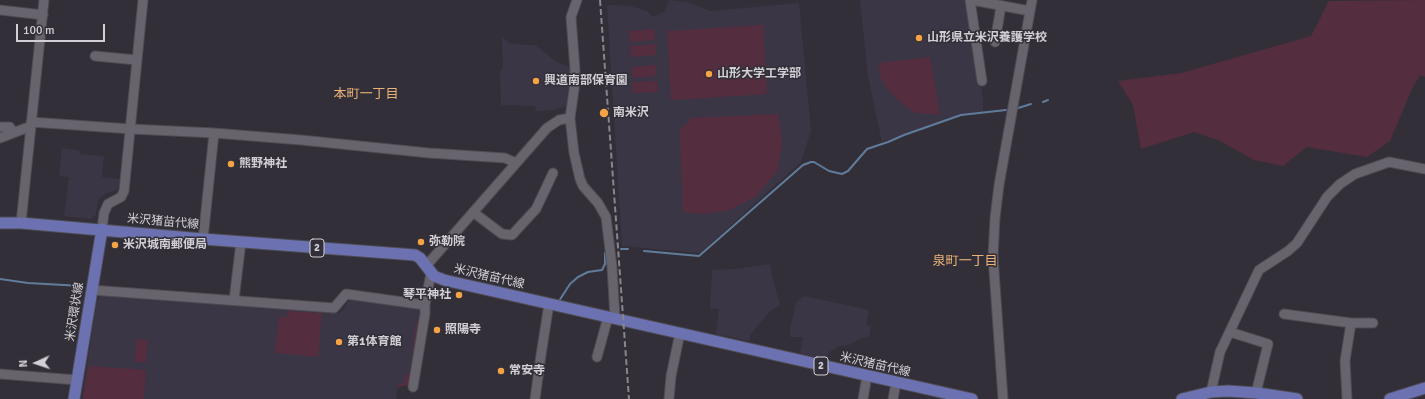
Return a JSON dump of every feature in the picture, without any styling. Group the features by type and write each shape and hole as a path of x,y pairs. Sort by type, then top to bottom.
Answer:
{"main road":[{"name":"米沢猪苗代線","path":"0,223 21,223 202,239 415,255 420,258 429,270 438,278 444,280 972,399"},
{"name":"米沢環状線","path":"74,399 102,230"},
{"path":"1390,399 1425,388"},
{"path":"1185,399 1211,392 1228,391 1256,393 1297,399"}],"street":[{"path":"21,223 44,0"},
{"path":"102,230 104,213 108,204 121,197 124,191 143,0"},
{"path":"577,0 571,17 575,70 570,118 578,172 583,186 598,203 606,217 611,259 611,317 597,357"},
{"path":"982,81 971,0 1030,11"},
{"path":"1003,399 993,256 994,218 1032,0"},
{"path":"995,42 1002,6"},
{"path":"0,10 43,15"},
{"path":"95,56 137,60"},
{"path":"413,387 425,314 429,270 473,212 552,124 560,120 570,118"},
{"path":"0,138 31,125 214,133 505,158 516,163"},
{"path":"0,127 10,127 13,132"},
{"path":"202,239 214,133"},
{"path":"1211,392 1220,352 1259,270 1288,251 1296,243 1327,196 1340,184 1355,174 1389,162 1425,170"},
{"path":"473,212 502,234 512,235 536,209 553,172"},
{"path":"234,300 241,242"},
{"path":"92,290 334,308 346,294 425,305"},
{"path":"535,399 550,304"},
{"path":"1284,314 1350,323 1372,323"},
{"path":"1347,399 1345,361 1350,323"},
{"path":"1230,332 1268,344 1256,393"},
{"path":"669,399 671,376 680,333"},
{"path":"0,374 78,380"},
{"path":"863,399 867,376"},
{"path":"893,399 896,383"}],"shaded area":[{"name":"山形大学工学部","path":"669,0 688,2 710,11 799,3 811,131 801,162 700,253 622,246 607,5 630,6 647,11 653,17 664,12"},
{"name":"山形県立米沢養護学校","path":"860,0 967,0 983,99 983,112 961,115 882,142 868,76"},
{"path":"1425,0 1425,77 1420,75 1412,89 1390,141 1367,157 1307,147 1283,166 1254,160 1220,141 1194,132 1141,149 1133,105 1118,81 1181,73 1311,36 1329,1"},
{"path":"763,25 767,94 671,100 667,31"},
{"path":"654,29 655,40 630,42 629,31"},
{"name":"興道南部保育園","path":"502,37 510,43 535,45 558,63 572,68 572,92 567,106 553,110 537,111 534,106 501,105 500,71 503,68"},
{"path":"655,44 656,55 631,57 630,46"},
{"path":"930,57 940,114 914,112 902,104 890,92 881,79 878,63"},
{"path":"656,65 657,76 632,78 631,67"},
{"path":"657,81 658,92 633,93 632,82"},
{"path":"778,114 782,144 778,170 756,196 730,210 705,214 683,212 680,131 691,118"},
{"path":"62,148 80,151 80,154 104,156 102,177 120,179 119,187 116,191 106,193 98,200 96,214 91,219 64,216 69,177 59,176"},
{"path":"770,264 780,305 770,311 750,335 750,341 716,334 719,309 710,309 712,270 736,269"},
{"path":"102,293 334,313 340,313 349,300 421,308 411,385 399,387 397,390 396,399 82,399 97,300"},
{"path":"805,296 869,310 866,325 871,326 869,337 862,338 849,345 839,346 829,352 827,360 800,353 803,337 790,337 790,329 796,302"},
{"path":"287,311 322,313 318,357 275,353 279,317 287,317"},
{"path":"421,316 411,384 398,387 399,383 404,384 405,374 411,374 415,326"},
{"path":"137,339 148,340 146,362 134,362"},
{"path":"88,366 146,370 144,399 83,399"}],"waterway":[{"path":"1043,102 1048,100"},
{"path":"1015,109 1031,104"},
{"path":"644,251 699,256 803,165 814,162 829,171 842,174 848,171 867,149 961,115 1006,110"},
{"path":"621,249 628,249"},
{"path":"559,301 570,284 578,277 588,272 602,270 605,264 605,253"},
{"path":"0,279 28,283 82,286"}],"railway":[{"path":"600,0 629,399"}],"place":[{"name":"山形県立米沢養護学校","path":"919,38"},
{"name":"山形大学工学部","path":"709,74"},
{"name":"興道南部保育園","path":"536,81"},
{"name":"南米沢","path":"604,113"},
{"name":"熊野神社","path":"231,164"},
{"name":"弥勒院","path":"421,242"},
{"name":"米沢城南郵便局","path":"115,245"},
{"name":"琴平神社","path":"459,295"},
{"name":"照陽寺","path":"437,330"},
{"name":"第1体育館","path":"339,342"},
{"name":"常安寺","path":"501,371"}],"district":[{"name":"本町一丁目","path":"366,95"},
{"name":"泉町一丁目","path":"965,262"}]}
